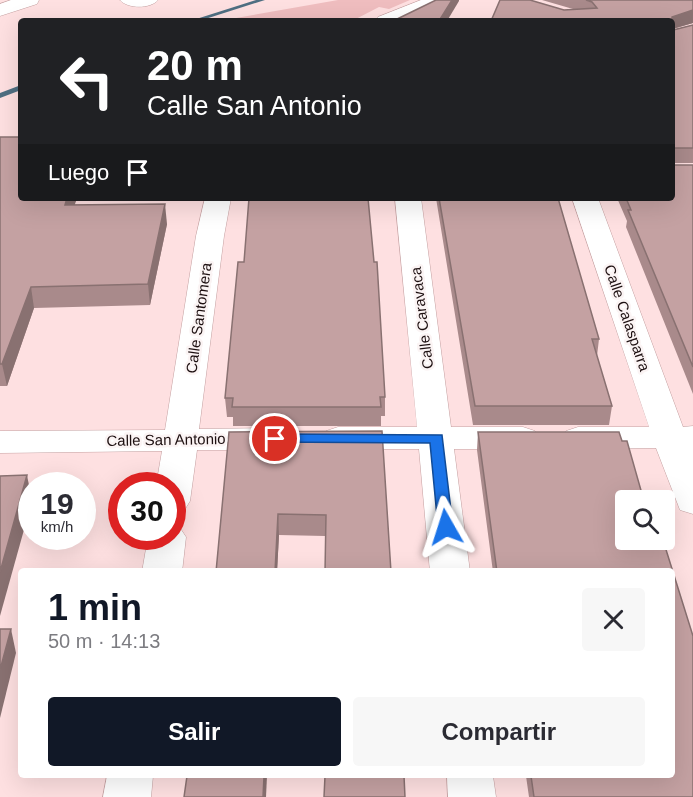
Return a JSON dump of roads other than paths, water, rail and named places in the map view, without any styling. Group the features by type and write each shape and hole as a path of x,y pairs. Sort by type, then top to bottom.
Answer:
{"street":[{"path":"0,10 30,0"},
{"path":"129,0 149,0"},
{"path":"392,18 437,0"},
{"name":"Calle Santomera","path":"177,472 210,236 217,201"},
{"name":"Calle Caravaca","path":"408,201 437,438 450,568"},
{"name":"Calle Calasparra","path":"586,201 681,437 693,501"},
{"name":"Calle San Antonio","path":"0,442 681,437"},
{"path":"163,568 165,550"},
{"path":"126,797 130,778"},
{"path":"470,778 472,797"}],"waterway":[{"path":"203,18 262,0"},
{"path":"0,96 18,88"}]}
